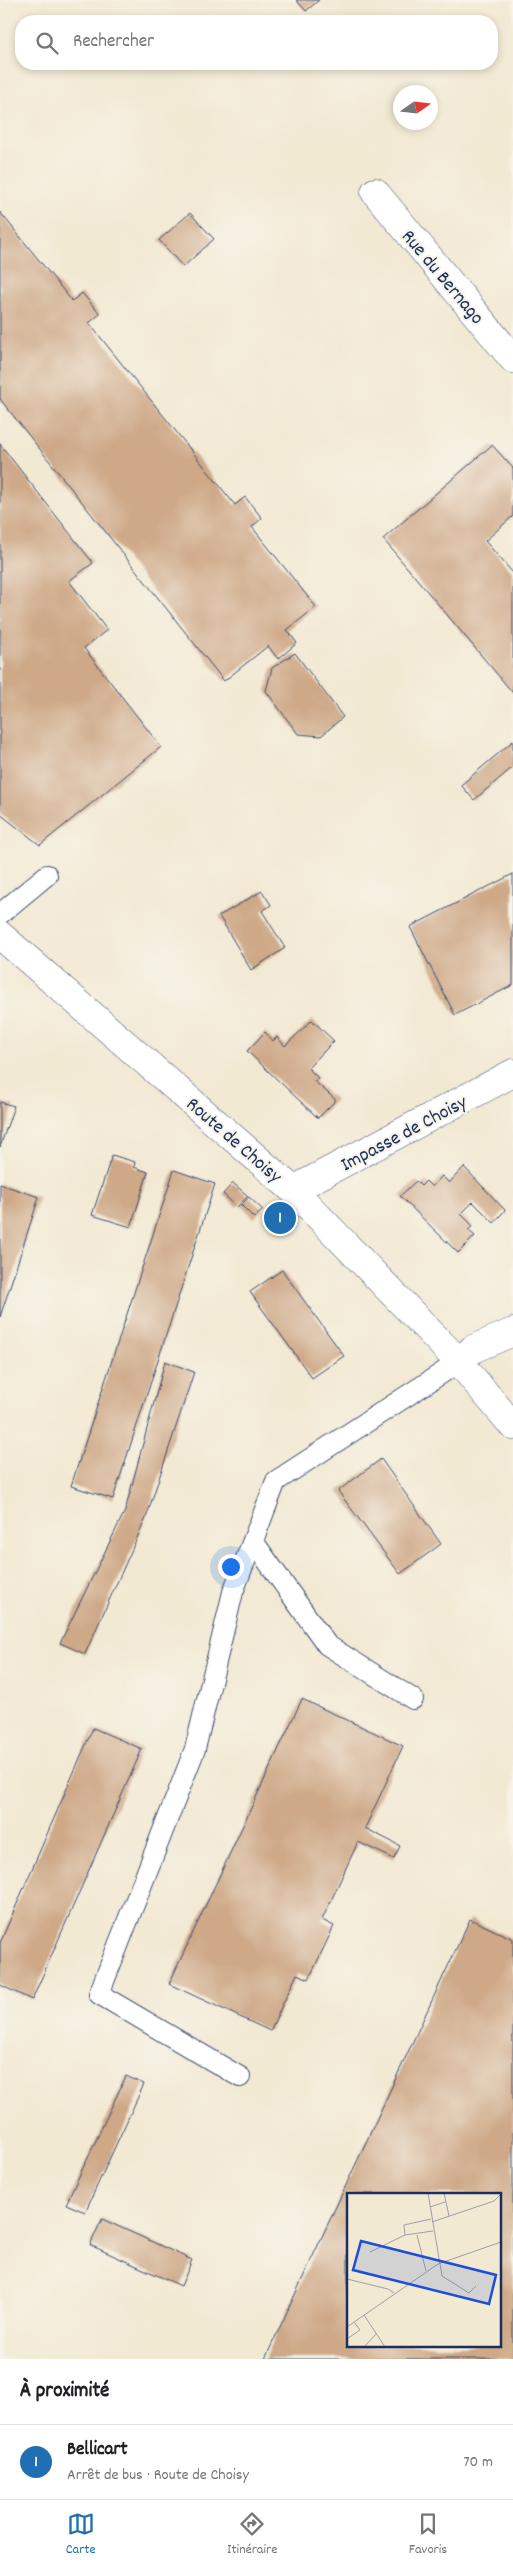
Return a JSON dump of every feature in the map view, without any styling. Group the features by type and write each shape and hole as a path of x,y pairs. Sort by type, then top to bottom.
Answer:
{"street":[{"name":"Rue du Bernago","path":"375,192 513,359"},
{"name":"Route de Choisy","path":"0,936 293,1190 459,1362 513,1426"},
{"name":"Impasse de Choisy","path":"293,1190 513,1073"},
{"path":"459,1362 473,1349 513,1332"}],"lane":[{"path":"0,914 47,875"},
{"path":"240,2077 99,1994 195,1749 234,1592 276,1481 459,1362"},
{"path":"253,1541 327,1645 413,1699"}],"building":[{"path":"296,0 319,0 306,11"},
{"path":"0,212 72,301 82,293 100,314 89,323 235,505 245,497 262,518 252,527 316,607 287,630 297,643 278,659 268,646 224,681 0,399"},
{"path":"190,213 214,239 183,267 159,240"},
{"path":"0,444 93,563 69,581 107,630 84,648 161,747 40,845 0,814"},
{"path":"492,445 513,468 513,516 485,541 513,573 513,693 383,539"},
{"path":"295,653 343,717 321,736 298,734 266,691 272,668"},
{"path":"513,741 513,767 474,800 461,785"},
{"path":"513,874 513,985 455,1015 410,927"},
{"path":"262,891 271,905 262,911 285,948 251,970 219,916"},
{"path":"312,1020 334,1041 308,1068 318,1078 314,1081 336,1100 318,1118 247,1051 265,1032 273,1041 277,1037 285,1046"},
{"path":"0,1102 14,1106 0,1147"},
{"path":"112,1155 135,1162 134,1167 148,1172 131,1227 92,1215"},
{"path":"464,1167 505,1210 494,1223 473,1202 461,1214 473,1226 468,1230 475,1236 458,1253 400,1196 416,1181 421,1186 426,1181 432,1187 442,1176 449,1183"},
{"path":"174,1170 215,1184 113,1499 71,1486"},
{"path":"233,1183 248,1196 237,1207 223,1194"},
{"path":"0,1184 39,1197 0,1317"},
{"path":"249,1197 263,1210 254,1218 241,1205"},
{"path":"282,1270 344,1356 312,1378 250,1292"},
{"path":"165,1361 194,1372 146,1518 85,1654 60,1643 125,1511"},
{"path":"381,1459 441,1544 400,1574 338,1491"},
{"path":"302,1699 403,1746 365,1828 400,1846 394,1859 358,1842 322,1920 334,1926 309,1979 297,1974 270,2031 169,1984"},
{"path":"93,1728 142,1749 32,2000 0,1985 0,1943"},
{"path":"470,1919 513,1939 513,2359 265,2359"},
{"path":"126,2076 144,2084 85,2212 66,2204"},
{"path":"102,2219 192,2260 181,2286 90,2245"}],"place":[{"name":"Bellicart","path":"280,1218"}]}
